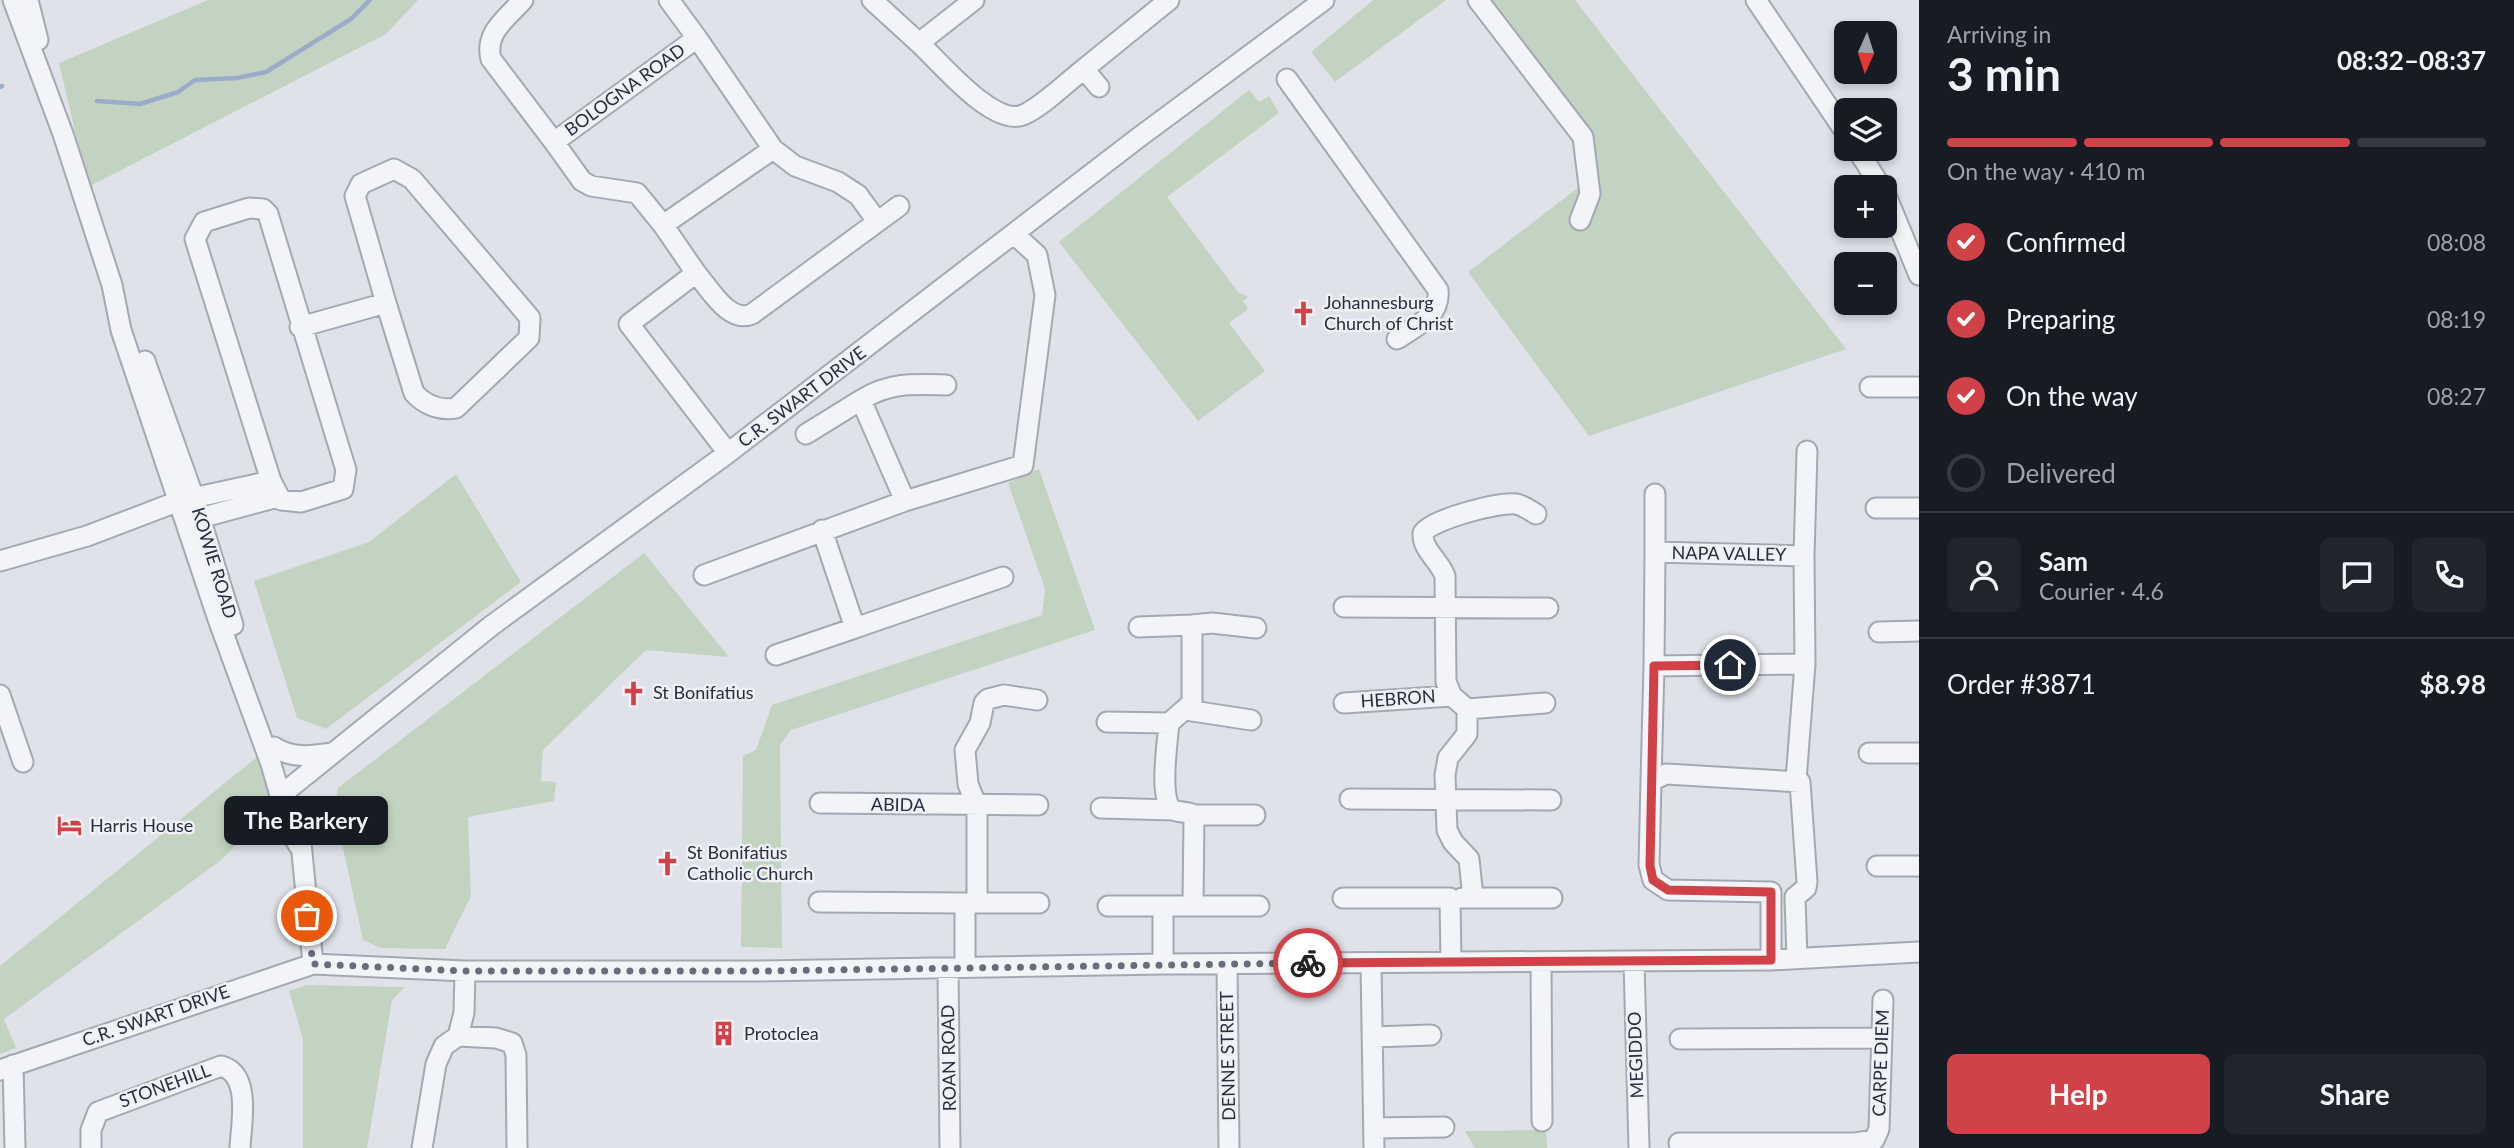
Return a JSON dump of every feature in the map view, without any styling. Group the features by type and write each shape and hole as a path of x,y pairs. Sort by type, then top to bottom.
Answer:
{"street":[{"name":"KOWIE ROAD","path":"13,0 29,49 38,63 63,134 112,285 121,330 189,509 274,747 285,791 291,833 299,846 313,964"},
{"name":"KOWIE ROAD","path":"28,0 38,41 38,63"},
{"name":"BOLOGNA ROAD","path":"523,0 494,32 488,51 491,59 582,181 591,186 637,193 663,225 696,274 732,314 744,317 898,206"},
{"name":"BOLOGNA ROAD","path":"669,0 774,149 795,166 838,182 858,195 877,221"},
{"path":"872,0 988,108 1005,115 1023,115 1169,0"},
{"path":"919,43 974,0"},
{"name":"C.R. SWART DRIVE","path":"285,791 543,587 728,453 1324,0"},
{"path":"1478,0 1583,137 1590,194 1580,220"},
{"path":"1756,0 1834,115"},
{"name":"BOLOGNA ROAD","path":"554,142 697,37"},
{"path":"1084,69 1098,88"},
{"path":"1287,79 1438,290 1438,305 1434,313 1397,339"},
{"path":"663,225 774,149"},
{"path":"394,169 412,179 530,318 531,331 529,338 456,408 443,409 422,401 414,393 386,303 355,196 361,184 394,169"},
{"path":"249,208 263,209 268,214 347,479 343,489 301,502 286,502 275,489 195,239 204,222 249,208"},
{"path":"1897,222 1919,275"},
{"path":"704,575 905,500 1023,465 1045,295 1037,256 1014,234"},
{"path":"696,274 629,324 728,453"},
{"path":"300,327 386,303"},
{"path":"806,434 888,386 900,383 946,385"},
{"path":"1870,387 1919,387"},
{"path":"861,400 905,500"},
{"name":"NAPA VALLEY","path":"1797,959 1795,897 1806,888 1807,883 1803,790 1796,780 1805,664 1807,451"},
{"path":"0,561 156,512 189,509 275,489"},
{"name":"NAPA VALLEY","path":"1656,494 1650,866 1653,880 1668,890 1771,892 1771,960"},
{"name":"HEBRON","path":"1473,898 1469,859 1453,842 1447,830 1446,765 1467,734 1459,702 1445,677 1445,576 1438,561 1424,544 1425,529 1440,521 1504,505 1520,505 1536,514"},
{"path":"1876,508 1919,508"},
{"name":"KOWIE ROAD","path":"189,509 285,791"},
{"path":"822,530 855,628"},
{"name":"NAPA VALLEY","path":"1655,552 1804,556"},
{"path":"776,655 1003,577"},
{"path":"1344,607 1548,608"},
{"path":"1139,627 1212,623 1256,628"},
{"path":"1107,722 1169,723 1186,710 1192,702 1192,625"},
{"path":"1879,632 1919,631"},
{"path":"1654,666 1805,664"},
{"path":"0,695 23,762"},
{"path":"957,968 971,903 977,807 968,784 965,750 980,723 984,703 1003,695 1037,700"},
{"name":"HEBRON","path":"1344,703 1545,704"},
{"path":"1186,710 1251,720"},
{"path":"1169,723 1164,788 1167,803 1173,810"},
{"path":"274,747 294,756 333,753"},
{"path":"1869,754 1919,753"},
{"path":"1651,781 1666,774 1796,780"},
{"path":"1350,799 1551,800"},
{"name":"ABIDA","path":"820,803 977,807 1038,805"},
{"path":"1101,808 1173,810 1194,815 1255,816"},
{"path":"1193,906 1194,815"},
{"path":"1877,866 1919,866"},
{"path":"1343,898 1552,898"},
{"path":"1450,898 1451,962"},
{"path":"819,902 1038,903"},
{"path":"1108,906 1259,906"},
{"path":"1163,906 1163,964"},
{"path":"313,964 465,971 957,968 1771,960 1919,952"},
{"path":"1541,962 1542,1121"},
{"name":"MEGIDDO","path":"1634,962 1639,1148"},
{"path":"1371,963 1374,1148"},
{"name":"C.R. SWART DRIVE","path":"6,1067 313,964"},
{"name":"DENNE STREET","path":"1227,964 1230,1148"},
{"name":"ROAN ROAD","path":"950,1148 957,968"},
{"path":"458,1036 464,1013 465,971"},
{"name":"CARPE DIEM","path":"1679,1143 1855,1143 1874,1140 1879,1129 1882,1000"},
{"path":"1373,1037 1431,1035"},
{"path":"422,1148 436,1064 444,1046 458,1036 496,1038 512,1043 516,1055 517,1148"},
{"path":"1679,1039 1881,1038"},
{"name":"STONEHILL","path":"91,1148 91,1130 98,1112 221,1066 237,1075 241,1087 240,1148"},
{"path":"6,1067 15,1148"},
{"path":"1374,1128 1444,1126"}],"green space":[{"path":"208,0 418,0 386,34 88,187 59,63"},
{"path":"1373,0 1446,0 1335,82 1311,52"},
{"path":"1472,0 1575,0 1846,349 1589,436 1468,272 1583,184 1576,162 1588,151"},
{"path":"1249,90 1259,102 1269,96 1279,113 1167,197 1238,292 1248,297 1243,301 1248,309 1229,323 1265,371 1198,421 1059,242"},
{"path":"1039,469 1095,630 791,730 780,745 782,948 741,947 743,756 756,750 772,705 1042,615 1045,589 1008,483"},
{"path":"456,474 521,582 326,729 297,718 254,581 369,542"},
{"path":"644,553 729,657 646,650 543,750 541,781 556,782 554,801 468,817 471,896 445,949 381,948 363,940 334,807 338,788"},
{"path":"258,756 275,806 220,861 4,1019 16,1048 0,1054 0,966"},
{"path":"307,985 405,987 392,1000 367,1148 303,1148 303,1039 289,991"},
{"path":"1546,1130 1547,1148 1475,1148 1465,1131"}],"waterway":[{"path":"97,101 140,104 178,92 195,80 237,78 266,72 351,19 370,0"}],"way so far":[{"path":"307,916 313,964 402,969 762,971 1308,963"}],"place":[{"name":"Johannesburg Church of Christ","path":"1304,313"},
{"name":"St Bonifatius","path":"633,693"},
{"name":"Harris House","path":"70,826"},
{"name":"St Bonifatius Catholic Church","path":"667,863"},
{"name":"The Barkery","path":"307,916"},
{"name":"Protoclea","path":"724,1034"}],"route":[{"path":"1308,963 1771,960 1771,892 1668,890 1653,880 1650,866 1654,666 1730,665"}]}
